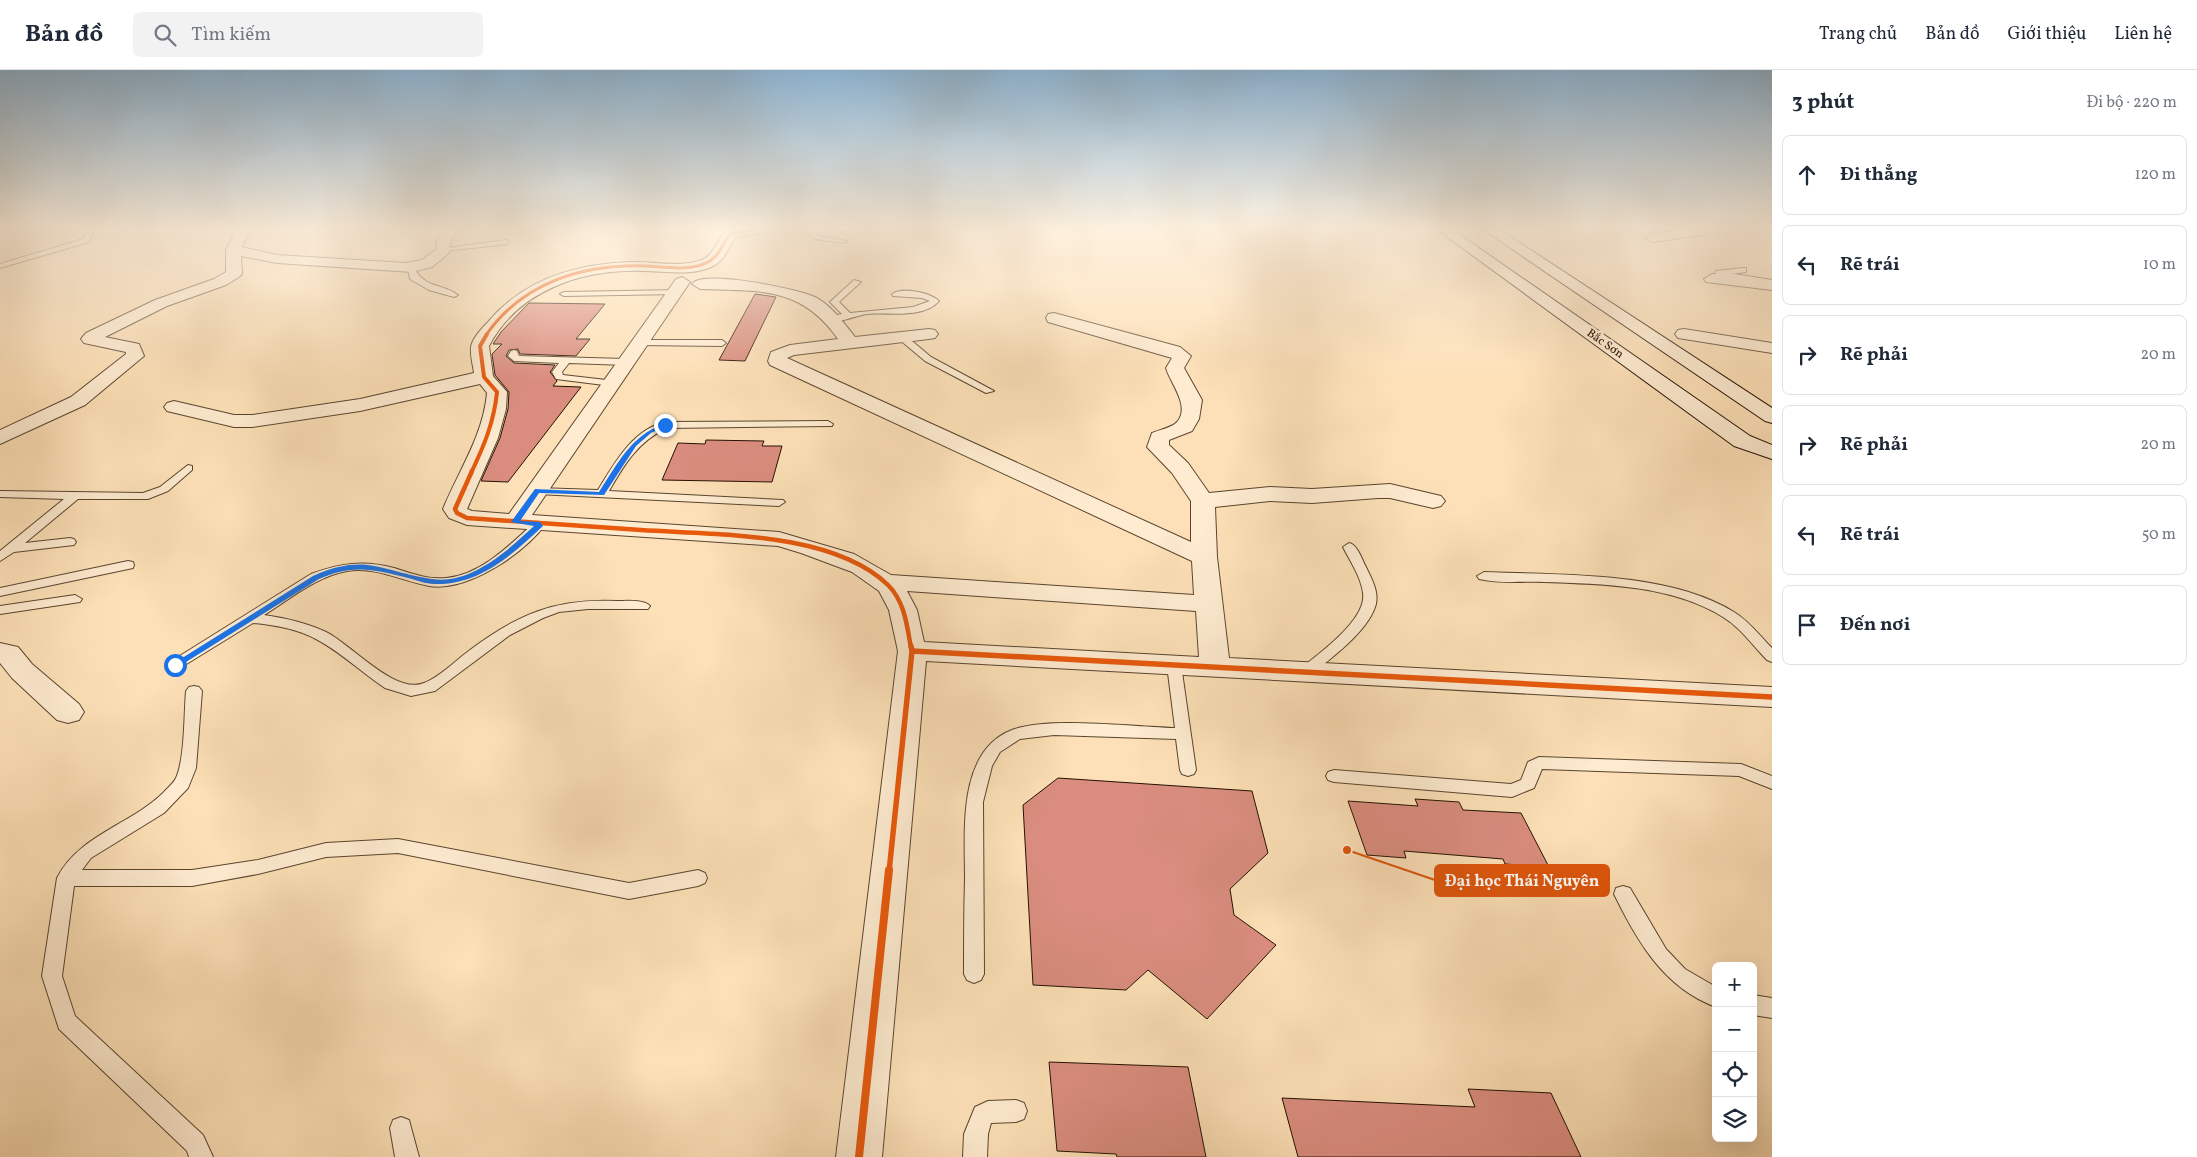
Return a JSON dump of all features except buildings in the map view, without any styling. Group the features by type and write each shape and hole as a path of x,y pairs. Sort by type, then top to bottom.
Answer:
{"street":[{"path":"0,438 78,401 135,356 132,348 90,339 92,337 161,303 229,279"},
{"path":"561,279 538,287 494,325 483,339 480,346 484,377 497,392 496,413 489,437 462,490 456,509 457,513 467,518 515,522 779,539 821,551 854,564 884,582 899,600 912,650 859,1157"},
{"name":"Bắc Sơn","path":"1513,279 1742,441 1772,452"},
{"path":"1564,279 1772,417"},
{"path":"1715,279 1772,285"},
{"path":"515,522 626,362 687,286 754,287 784,292 820,308 851,344"},
{"path":"1054,318 1180,353 1182,356 1175,368 1178,377 1192,400 1188,424 1183,429 1159,437 1158,447 1180,468 1203,500 1204,556 1215,668"},
{"path":"929,334 790,350 777,356 777,361 1204,556"},
{"path":"1684,334 1772,348"},
{"path":"174,407 234,421 252,421 360,405 484,377"},
{"path":"1203,500 1270,494 1312,496 1378,491 1433,502"},
{"path":"884,582 1209,604"},
{"path":"912,650 1772,697"},
{"path":"0,652 8,654 22,671 68,712"}],"lane":[{"path":"416,279 422,283 454,294"},
{"path":"849,316 834,302 857,282"},
{"path":"564,294 687,286"},
{"path":"831,319 877,311 918,308 928,306 935,301 933,298 896,294"},
{"path":"903,338 928,359 989,391"},
{"path":"640,343 722,343"},
{"path":"514,353 513,356 517,358 626,362"},
{"path":"566,361 557,372 559,377 612,383"},
{"path":"601,494 634,444 648,432 665,425 828,424"},
{"path":"0,494 144,497 164,489 188,468"},
{"path":"537,491 780,502"},
{"path":"0,557 75,496"},
{"path":"175,665 316,577 337,568 374,566 433,582 450,581 475,573 503,559 540,524"},
{"path":"11,548 70,542"},
{"path":"1304,672 1347,635 1364,616 1371,604 1371,593 1349,547"},
{"path":"0,592 128,565"},
{"path":"1484,576 1599,580 1660,590 1688,597 1729,615 1772,657"},
{"path":"0,610 75,600"},
{"path":"251,618 289,623 322,636 396,688 411,691 430,687 527,620 556,609 582,605 643,606"},
{"path":"1174,665 1188,770"},
{"path":"194,691 188,768 182,784 158,808 85,853 66,878 52,976 66,1022 195,1144 201,1157"},
{"path":"974,974 974,802 984,766 994,748 1016,734 1054,729 1183,734"},
{"path":"1334,776 1512,791 1528,784 1534,766 1539,763 1741,770 1772,782"},
{"path":"66,878 192,878 258,867 326,850 398,846 629,891 698,878"},
{"path":"1623,894 1660,955 1678,975 1712,996"},
{"path":"1757,1006 1772,1008"},
{"path":"975,1157 976,1134 983,1115 988,1112 1016,1111"},
{"path":"401,1128 407,1157"}],"cycle path":[{"path":"558,279 538,287 513,305 490,330 480,346 484,377 497,392 496,409 487,438 455,509 457,513 467,518 779,539 827,553 861,567 876,575 889,586 901,604 912,651"},
{"path":"859,1157 912,651 1772,697"}],"place":[{"name":"Đại học Thái Nguyên","path":"1347,850"}],"route":[{"path":"175,665 316,577 337,568 374,566 433,582 450,581 475,573 503,559 540,524 515,522 537,491 601,494 634,444 648,432 665,425"}]}
